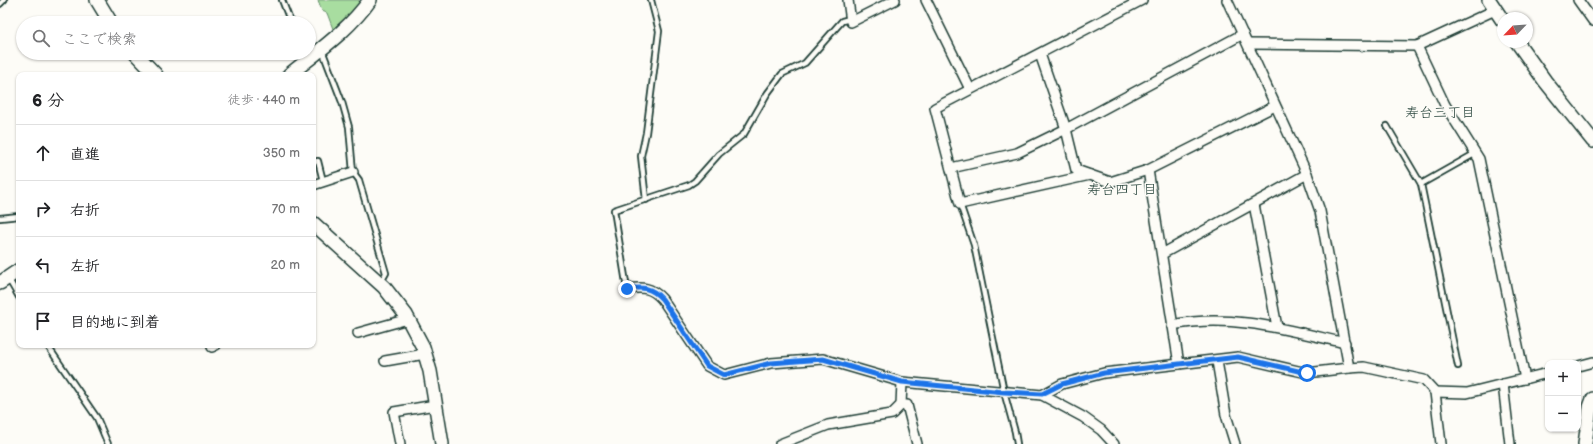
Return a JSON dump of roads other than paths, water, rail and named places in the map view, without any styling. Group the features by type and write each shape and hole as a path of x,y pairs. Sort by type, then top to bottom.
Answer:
{"street":[{"path":"97,0 107,16"},
{"path":"848,0 851,22 895,0"},
{"path":"926,0 970,89"},
{"path":"1090,175 960,204 935,108 1142,0"},
{"path":"1227,0 1307,174 1320,211 1349,368"},
{"path":"1578,0 1593,21"},
{"path":"316,52 340,34 366,3"},
{"path":"1248,44 1417,46 1492,5"},
{"path":"951,168 1017,153 1066,129 1243,34"},
{"path":"1417,46 1445,105 1479,158 1525,379"},
{"path":"1522,48 1545,82 1593,141"},
{"path":"1040,54 1066,129 1076,170 1110,182 1148,170 1275,106"},
{"path":"140,60 149,72"},
{"path":"292,72 305,60"},
{"path":"1148,170 1178,364"},
{"path":"316,184 353,172"},
{"path":"1162,254 1307,174"},
{"path":"1254,204 1277,327"},
{"path":"316,226 380,283 408,319 423,347 430,371 442,444"},
{"path":"4,280 16,272"},
{"path":"627,289 640,287 654,291 662,299 707,366 724,375 771,363 823,359 902,382 1004,392 1042,394 1083,417 1101,430 1114,444"},
{"path":"358,333 408,319"},
{"path":"1172,324 1193,320 1216,320 1277,327 1345,343"},
{"path":"385,361 425,354"},
{"path":"1042,394 1062,384 1104,373 1217,361 1238,357 1307,373 1364,367 1424,380 1435,392 1441,444"},
{"path":"1217,361 1226,415 1235,444"},
{"path":"1581,365 1593,362"},
{"path":"1435,392 1467,393 1545,374"},
{"path":"780,444 828,425 892,414 901,405 902,382"},
{"path":"1502,384 1510,444"},
{"path":"1584,444 1590,407 1593,399"},
{"path":"400,444 394,412 435,405"},
{"path":"901,405 906,405 917,444"}],"lane":[{"path":"0,4 4,0"},
{"path":"282,0 288,16"},
{"path":"646,200 641,156 646,133 659,31 651,0"},
{"path":"627,289 614,210 689,185 696,181 718,154 744,134 767,94 782,74 805,63 842,21 850,19"},
{"path":"321,49 342,102 349,127 353,172 359,180 386,272 380,283"},
{"path":"1387,126 1421,184 1458,366"},
{"path":"1421,184 1476,153"},
{"path":"316,161 318,161 323,181"},
{"path":"960,204 974,246 1004,392 1017,444"},
{"path":"0,218 16,216"},
{"path":"4,280 16,294"},
{"path":"49,348 97,418 108,444"}],"district":[{"name":"寿台三丁目","path":"1440,112"},
{"name":"寿台四丁目","path":"1122,189"}]}
